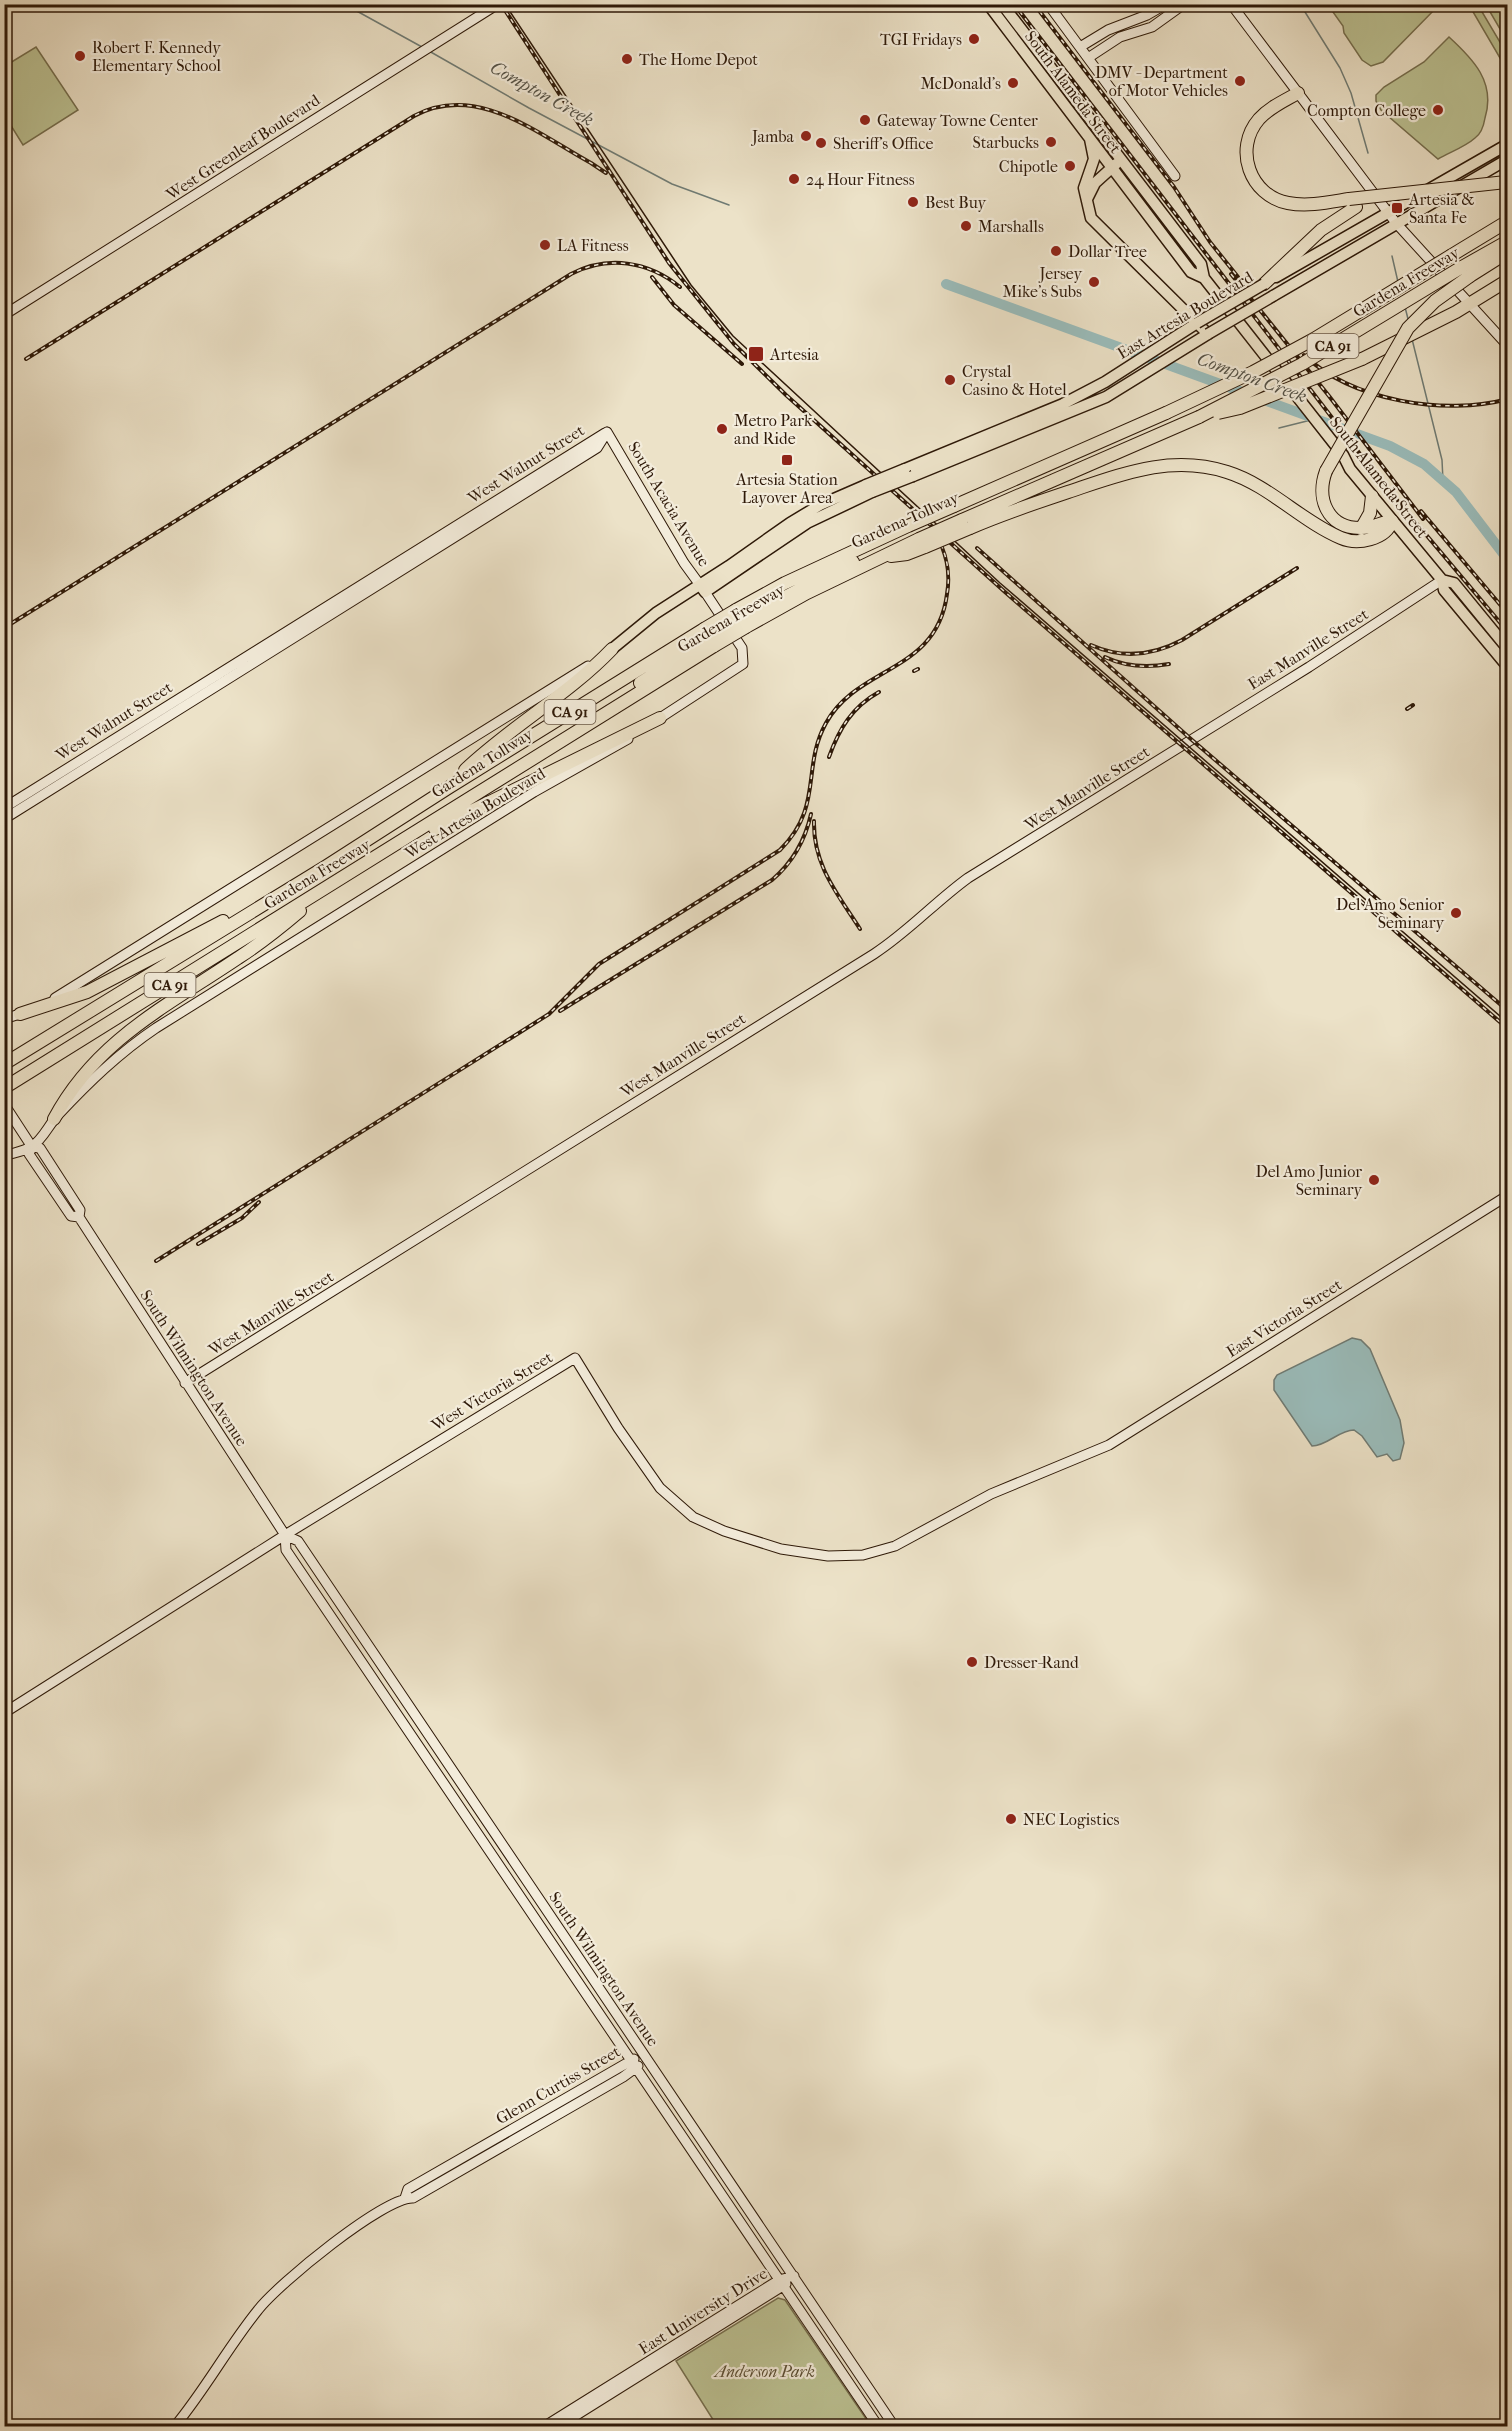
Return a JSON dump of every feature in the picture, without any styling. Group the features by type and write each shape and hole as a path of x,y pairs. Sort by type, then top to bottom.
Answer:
{"highway":[{"path":"1298,93 1266,113 1254,126 1247,147 1247,163 1259,187 1281,201 1303,204 1352,203 1398,194 1507,182"},
{"path":"1264,284 1352,203"},
{"name":"Gardena Freeway","path":"1125,449 1194,419 1302,364 1460,264 1508,221"},
{"path":"917,537 961,517 1000,515 1128,471 1180,464 1205,466 1239,477 1256,485 1343,539 1359,541 1375,538 1391,526 1392,521 1361,528 1342,524 1328,512 1321,496 1326,471 1408,328 1435,301 1460,264 1508,227"},
{"name":"Gardena Freeway","path":"4,1088 375,859 741,619 803,573 917,537 961,517 992,490 1171,415 1508,241"},
{"path":"1460,264 1508,252"},
{"path":"1194,419 1240,408 1362,359 1424,330 1508,280"},
{"name":"Gardena Tollway","path":"961,517 1112,449 1125,449"},
{"path":"1361,528 1370,513 1372,496"},
{"name":"Gardena Freeway","path":"4,1065 325,867 692,636 709,638 741,619 878,558 907,554 917,537"},
{"name":"Gardena Tollway","path":"4,1073 689,646 692,636"},
{"name":"Gardena Tollway","path":"4,1078 421,821 709,638"},
{"path":"448,788 484,752 591,671 612,649"},
{"path":"375,859 660,718"},
{"path":"20,1014 87,992 325,867"},
{"path":"54,1119 77,1081 119,1038 239,958 336,882"}],"main road":[{"name":"South Alameda Street","path":"988,4 1090,139 1116,164 1127,188 1191,272 1204,278"},
{"name":"South Alameda Street","path":"1002,4 1116,164 1201,264 1204,278 1343,455 1350,469 1442,580 1444,590 1508,667"},
{"path":"1090,139 1094,159 1084,188 1089,212 1096,224 1208,334"},
{"name":"East Artesia Boulevard","path":"1049,416 1105,382 1195,320 1264,284 1508,144"},
{"name":"East Artesia Boulevard","path":"702,588 790,523 828,501 869,489 1123,388 1208,334 1508,159"},
{"path":"1087,200 1095,183 1116,164"},
{"path":"1095,183 1111,180 1127,188"},
{"name":"South Alameda Street","path":"1442,580 1454,583 1508,649"},
{"path":"612,649 656,613 702,588"}],"street":[{"name":"South Alameda Street","path":"1048,4 1175,176"},
{"path":"1080,47 1108,30 1148,15 1166,4"},
{"path":"1088,58 1120,37 1152,27 1184,4"},
{"path":"1231,4 1387,213 1508,346"},
{"name":"West Greenleaf Boulevard","path":"4,315 494,6"},
{"name":"South Acacia Avenue","path":"608,432 684,562 702,588"},
{"name":"West Walnut Street","path":"4,807 608,432"},
{"name":"West Walnut Street","path":"4,819 597,448 608,432"},
{"name":"East Manville Street","path":"1189,742 1442,580"},
{"name":"West Artesia Boulevard","path":"32,1147 43,1136 54,1119 102,1069 126,1048 534,792 611,750 743,664 742,648 702,588"},
{"path":"4,1019 63,994 612,649"},
{"name":"West Manville Street","path":"185,1383 893,942 968,878 1189,742"},
{"name":"South Wilmington Avenue","path":"7,1108 32,1147 29,1154 71,1216 80,1217 285,1535 286,1550 878,2427"},
{"path":"4,1156 32,1147"},
{"name":"East Victoria Street","path":"1071,1462 1136,1430 1502,1199 1508,1206"},
{"name":"West Victoria Street","path":"4,1713 285,1535 575,1358 618,1428 663,1493 693,1517 724,1531 781,1549 828,1556 879,1552 903,1542 991,1494 1071,1462"},
{"name":"South Wilmington Avenue","path":"285,1535 298,1541 894,2427"},
{"name":"Glenn Curtiss Street","path":"405,2198 408,2189 630,2060 645,2057"},
{"name":"Glenn Curtiss Street","path":"175,2427 259,2308 305,2265 358,2225 405,2198 413,2198 636,2069 645,2057"},
{"name":"East University Drive","path":"545,2427 794,2276"},
{"name":"East University Drive","path":"560,2427 781,2284"}],"green space":[{"path":"1439,4 1383,62 1371,66 1362,60 1328,5"},
{"path":"1469,5 1478,5 1507,54 1507,70"},
{"path":"1486,5 1507,5 1507,41"},
{"path":"1449,37 1480,72 1485,82 1488,105 1483,126 1477,136 1467,144 1438,159 1381,110 1376,101 1376,95 1384,87 1424,62"},
{"path":"36,47 78,110 23,145 5,116 5,66"},
{"name":"Anderson Park","path":"778,2298 785,2300 871,2426 717,2426 676,2361"}],"water":[{"path":"1352,1338 1361,1340 1370,1349 1400,1420 1404,1443 1400,1459 1393,1461 1387,1454 1377,1457 1362,1436 1354,1430 1343,1432 1323,1444 1312,1446 1274,1390 1274,1380 1277,1375"}],"waterway":[{"name":"Compton Creek","path":"344,4 422,47"},
{"path":"1300,4 1340,68 1351,93 1368,153"},
{"name":"Compton Creek","path":"429,51 529,108 672,184 729,205"},
{"path":"1392,256 1398,282"},
{"name":"Compton Creek","path":"946,284 1390,446 1424,464 1456,492 1508,560"},
{"path":"1405,307 1408,319"},
{"path":"1412,339 1442,460 1443,481"},
{"path":"1279,428 1311,420"}],"tram line":[{"path":"505,4 691,285 733,336 1000,583 1508,1023"}],"railway":[{"path":"501,4 669,263 734,344 786,395 1005,592 1508,1029"},
{"path":"1014,4 1380,480 1508,632"},
{"path":"1034,4 1174,187 1210,242 1238,277"},
{"path":"26,359 414,116 437,107 460,105 483,108 506,116 528,126 606,173"},
{"path":"4,628 571,274 599,264 627,264 655,271 680,287"},
{"path":"1231,274 1329,396 1423,519"},
{"path":"652,277 674,305 742,364"},
{"path":"1304,355 1324,371 1347,384 1400,401 1456,406 1508,399"},
{"path":"1421,511 1508,614"},
{"path":"156,1261 549,1014 599,964 780,850 794,834 802,818 810,787 814,756 826,723 840,704 857,689 913,654 928,639 940,620 947,594 948,570 945,554 935,532"},
{"path":"977,548 1192,740 1508,1011"},
{"path":"1091,645 1126,654 1159,650 1182,640 1297,568"},
{"path":"1105,657 1137,666 1169,664"},
{"path":"914,671 918,669"},
{"path":"829,757 837,737 854,712 879,692"},
{"path":"1407,709 1413,705"},
{"path":"560,1011 772,880 797,850 811,814"},
{"path":"814,821 815,837 822,865 835,891 860,929"},
{"path":"198,1244 242,1218 259,1202"}],"place":[{"name":"TGI Fridays","path":"974,39"},
{"name":"Robert F. Kennedy Elementary School","path":"80,56"},
{"name":"The Home Depot","path":"627,59"},
{"name":"DMV - Department of Motor Vehicles","path":"1240,81"},
{"name":"McDonald's","path":"1013,83"},
{"name":"Compton College","path":"1438,110"},
{"name":"Gateway Towne Center","path":"865,120"},
{"name":"Jamba","path":"806,136"},
{"name":"Starbucks","path":"1051,142"},
{"name":"Sheriff's Office","path":"821,143"},
{"name":"Chipotle","path":"1070,166"},
{"name":"24 Hour Fitness","path":"794,179"},
{"name":"Best Buy","path":"913,202"},
{"name":"Artesia & Santa Fe","path":"1397,208"},
{"name":"Marshalls","path":"966,226"},
{"name":"LA Fitness","path":"545,245"},
{"name":"Dollar Tree","path":"1056,251"},
{"name":"Jersey Mike's Subs","path":"1094,282"},
{"name":"Artesia","path":"756,354"},
{"name":"Crystal Casino & Hotel","path":"950,380"},
{"name":"Metro Park and Ride","path":"722,429"},
{"name":"Artesia Station Layover Area","path":"787,460"},
{"name":"Del Amo Senior Seminary","path":"1456,913"},
{"name":"Del Amo Junior Seminary","path":"1374,1180"},
{"name":"Dresser-Rand","path":"972,1662"},
{"name":"NEC Logistics","path":"1011,1819"}]}
